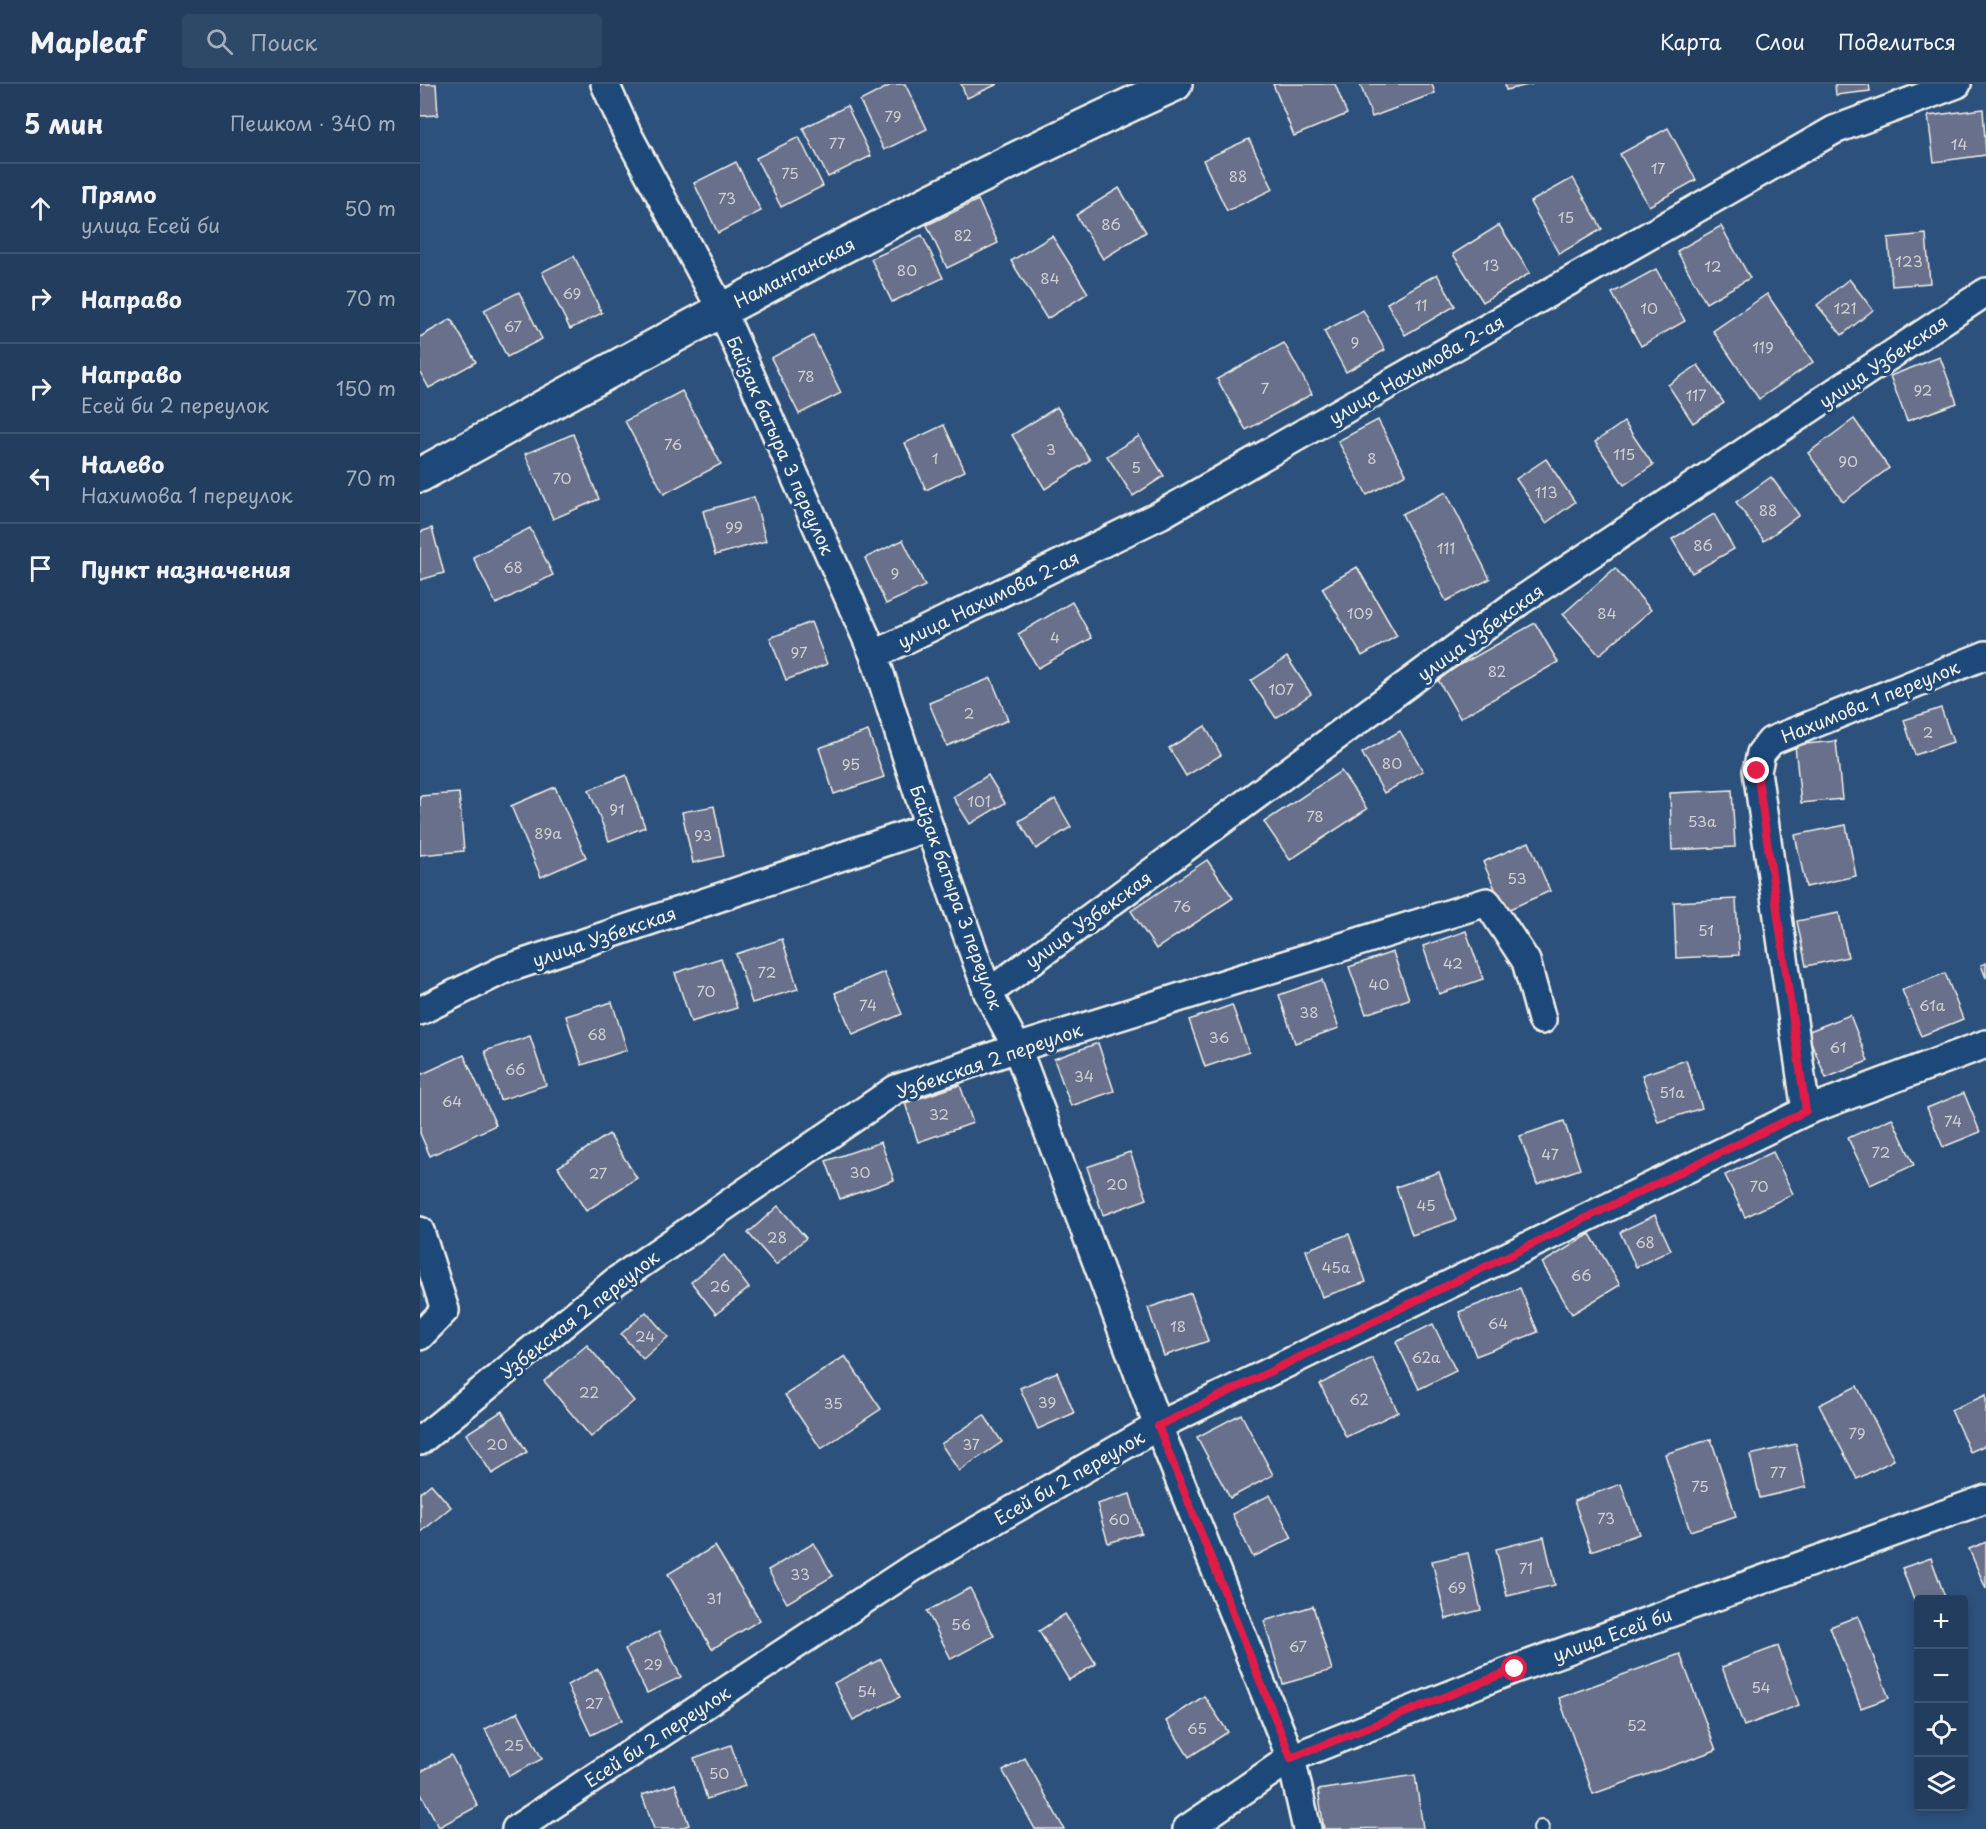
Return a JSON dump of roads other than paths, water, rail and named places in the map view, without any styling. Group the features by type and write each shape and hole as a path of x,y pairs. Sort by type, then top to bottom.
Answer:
{"street":[{"name":"Байзак батыра 3 переулок","path":"605,84 626,131 721,309 874,655 929,827 988,993 1017,1048 1158,1426 1291,1758 1307,1829"},
{"name":"Наманганская","path":"420,475 721,309 1080,127 1175,84"},
{"name":"улица Нахимова 2-ая","path":"874,655 1160,514 1834,130 1957,84"},
{"name":"улица Узбекская","path":"988,993 1520,601 1986,292"},
{"name":"Нахимова 1 переулок","path":"1806,1111 1757,771 1761,753 1771,741 1986,655"},
{"name":"улица Узбекская","path":"420,1011 503,970 929,827"},
{"name":"Узбекская 2 переулок","path":"420,1441 616,1281 896,1089 1017,1048 1487,902 1526,961 1542,1020"},
{"name":"Есей би 2 переулок","path":"516,1829 914,1568 1158,1426 1806,1111 1986,1044"},
{"path":"420,1231 446,1310 420,1336"},
{"name":"улица Есей би","path":"1187,1829 1291,1758 1515,1669 1986,1499"}]}
